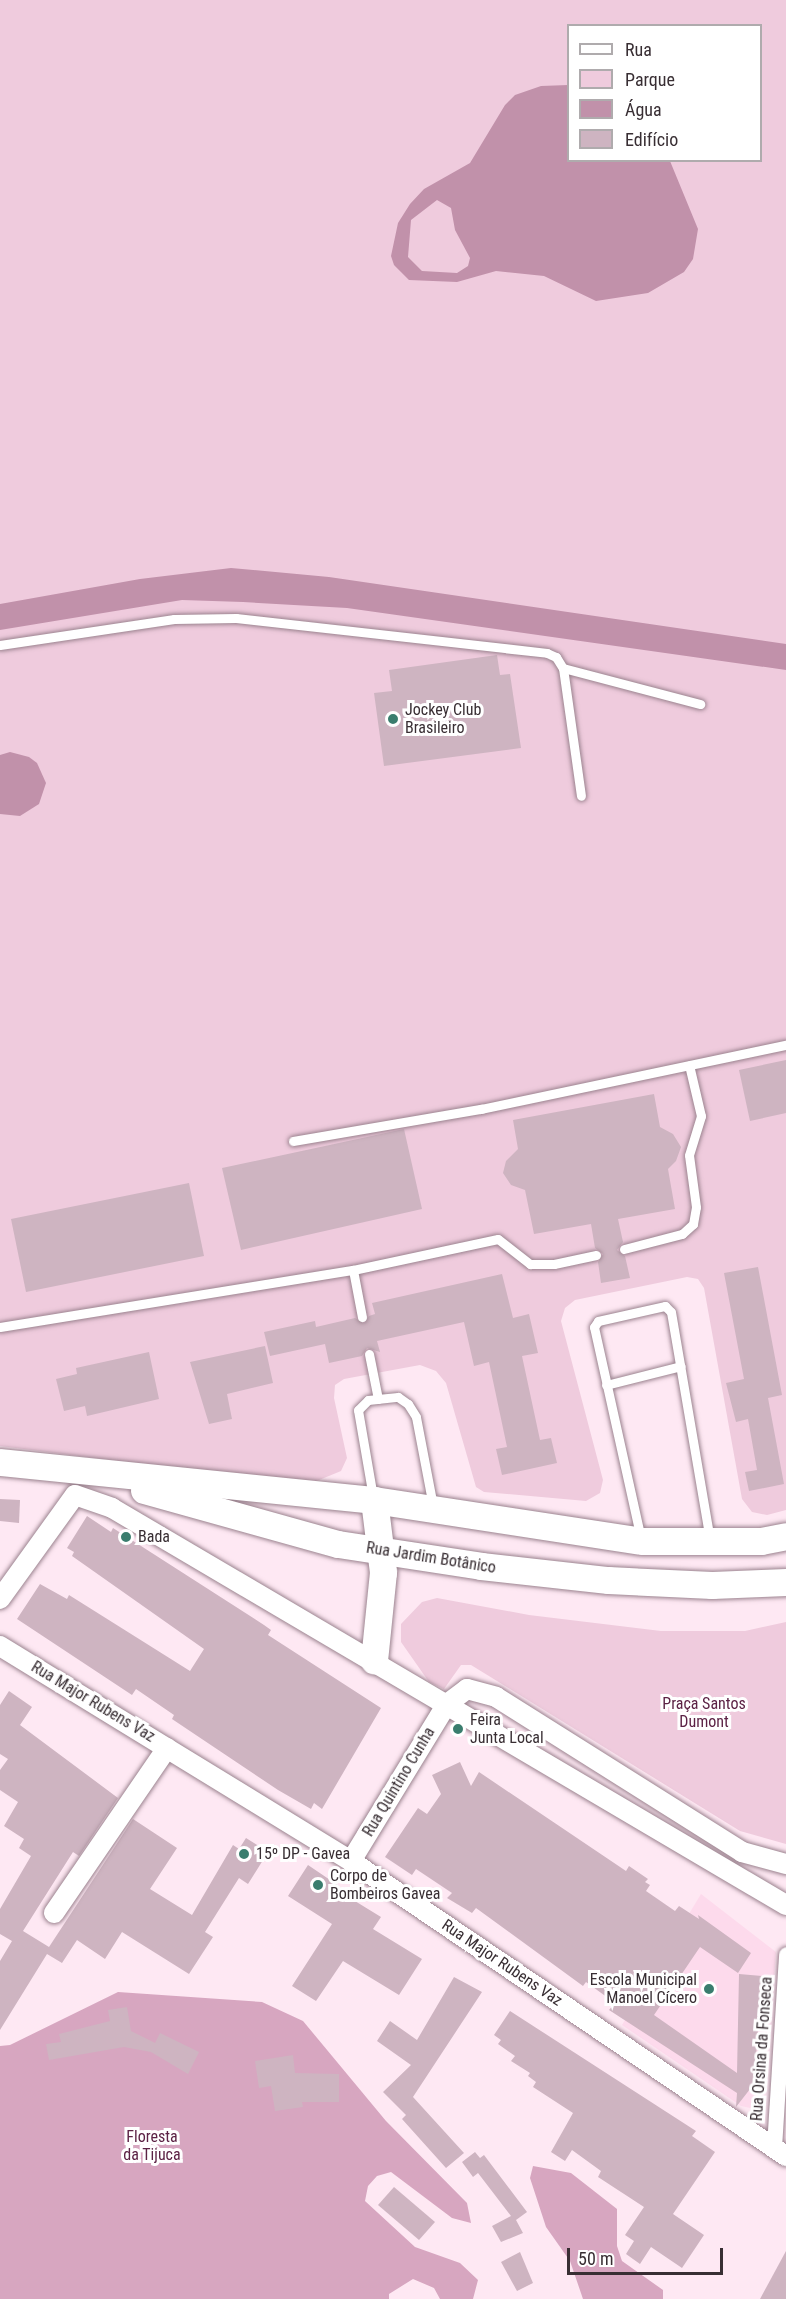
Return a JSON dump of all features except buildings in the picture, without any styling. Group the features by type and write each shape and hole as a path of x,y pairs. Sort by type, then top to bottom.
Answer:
{"main road":[{"name":"Rua Jardim Botânico","path":"0,1462 81,1484 338,1544 382,1551 608,1581 712,1585 786,1582"},
{"name":"Rua Jardim Botânico","path":"81,1484 374,1500 642,1541 710,1542 786,1536"},
{"path":"374,1500 382,1551 374,1661"}],"street":[{"path":"0,1599 81,1484 112,1508 786,1905"},
{"name":"Rua Major Rubens Vaz","path":"0,1646 351,1860 780,2151"},
{"path":"447,1704 468,1689 496,1697 742,1852 786,1864"},
{"name":"Rua Quintino Cunha","path":"351,1860 447,1704"},
{"path":"54,1913 167,1748"},
{"name":"Rua Orsina da Fonseca","path":"780,2151 786,1954"}],"lane":[{"path":"0,645 174,619 236,618 547,653 556,657 563,668 581,796"},
{"path":"563,668 700,704"},
{"path":"293,1141 481,1109 786,1045"},
{"path":"624,1249 682,1234 693,1224 696,1207 689,1155 701,1116 689,1065"},
{"path":"0,1327 353,1270 498,1239 530,1264 554,1264 596,1255"},
{"path":"353,1270 362,1317"},
{"path":"642,1541 594,1327 598,1321 665,1306 671,1312 710,1542"},
{"path":"369,1354 378,1399"},
{"path":"606,1384 681,1366"},
{"path":"374,1500 357,1421 358,1410 368,1400 398,1397 416,1417 433,1509"}],"shaded area":[{"name":"Escola Municipal Manoel Cícero","path":"701,1894 776,1952 764,2111 741,2106 622,2025"}],"green space":[{"name":"Jockey Club Brasileiro","path":"0,0 786,0 786,1510 767,1515 752,1512 742,1499 704,1288 698,1279 687,1277 575,1300 565,1308 561,1321 603,1480 600,1493 586,1501 484,1492 476,1487 446,1383 436,1371 420,1365 344,1379 335,1385 334,1398 347,1458 341,1471 307,1485 0,1446"},
{"name":"Praça Santos Dumont","path":"437,1598 529,1615 661,1631 745,1631 786,1622 786,1844 740,1831 471,1665 461,1665 444,1689 429,1682 401,1642 401,1624 422,1602"},
{"name":"Floresta da Tijuca","path":"118,1992 262,2002 303,2021 386,2121 467,2203 471,2223 452,2218 391,2172 377,2176 368,2186 365,2201 415,2247 460,2263 478,2280 473,2299 440,2299 434,2288 413,2279 389,2294 389,2299 0,2299 0,2046 10,2045"},
{"path":"533,2166 571,2173 617,2209 617,2246 622,2261 663,2290 663,2299 583,2299 570,2261 546,2227 530,2178"}],"water":[{"path":"567,85 567,162 670,162 698,229 693,259 684,272 648,293 596,301 544,276 496,271 457,282 409,280 394,265 391,256 398,223 410,204 424,189 470,163 505,105 515,95 541,86","holes":["437,200 451,208 455,230 470,258 468,266 457,273 422,271 408,257 411,220"]},
{"path":"231,568 329,577 786,644 786,670 347,608 243,602 182,600 0,630 0,604 140,579"},
{"path":"10,752 29,757 37,763 46,783 39,804 20,816 0,814 0,755"}],"place":[{"name":"Jockey Club Brasileiro","path":"393,719"},
{"name":"Bada","path":"126,1537"},
{"name":"Feira Junta Local","path":"458,1729"},
{"name":"15º DP - Gavea","path":"244,1854"},
{"name":"Corpo de Bombeiros Gavea","path":"318,1885"},
{"name":"Escola Municipal Manoel Cícero","path":"709,1989"}]}
